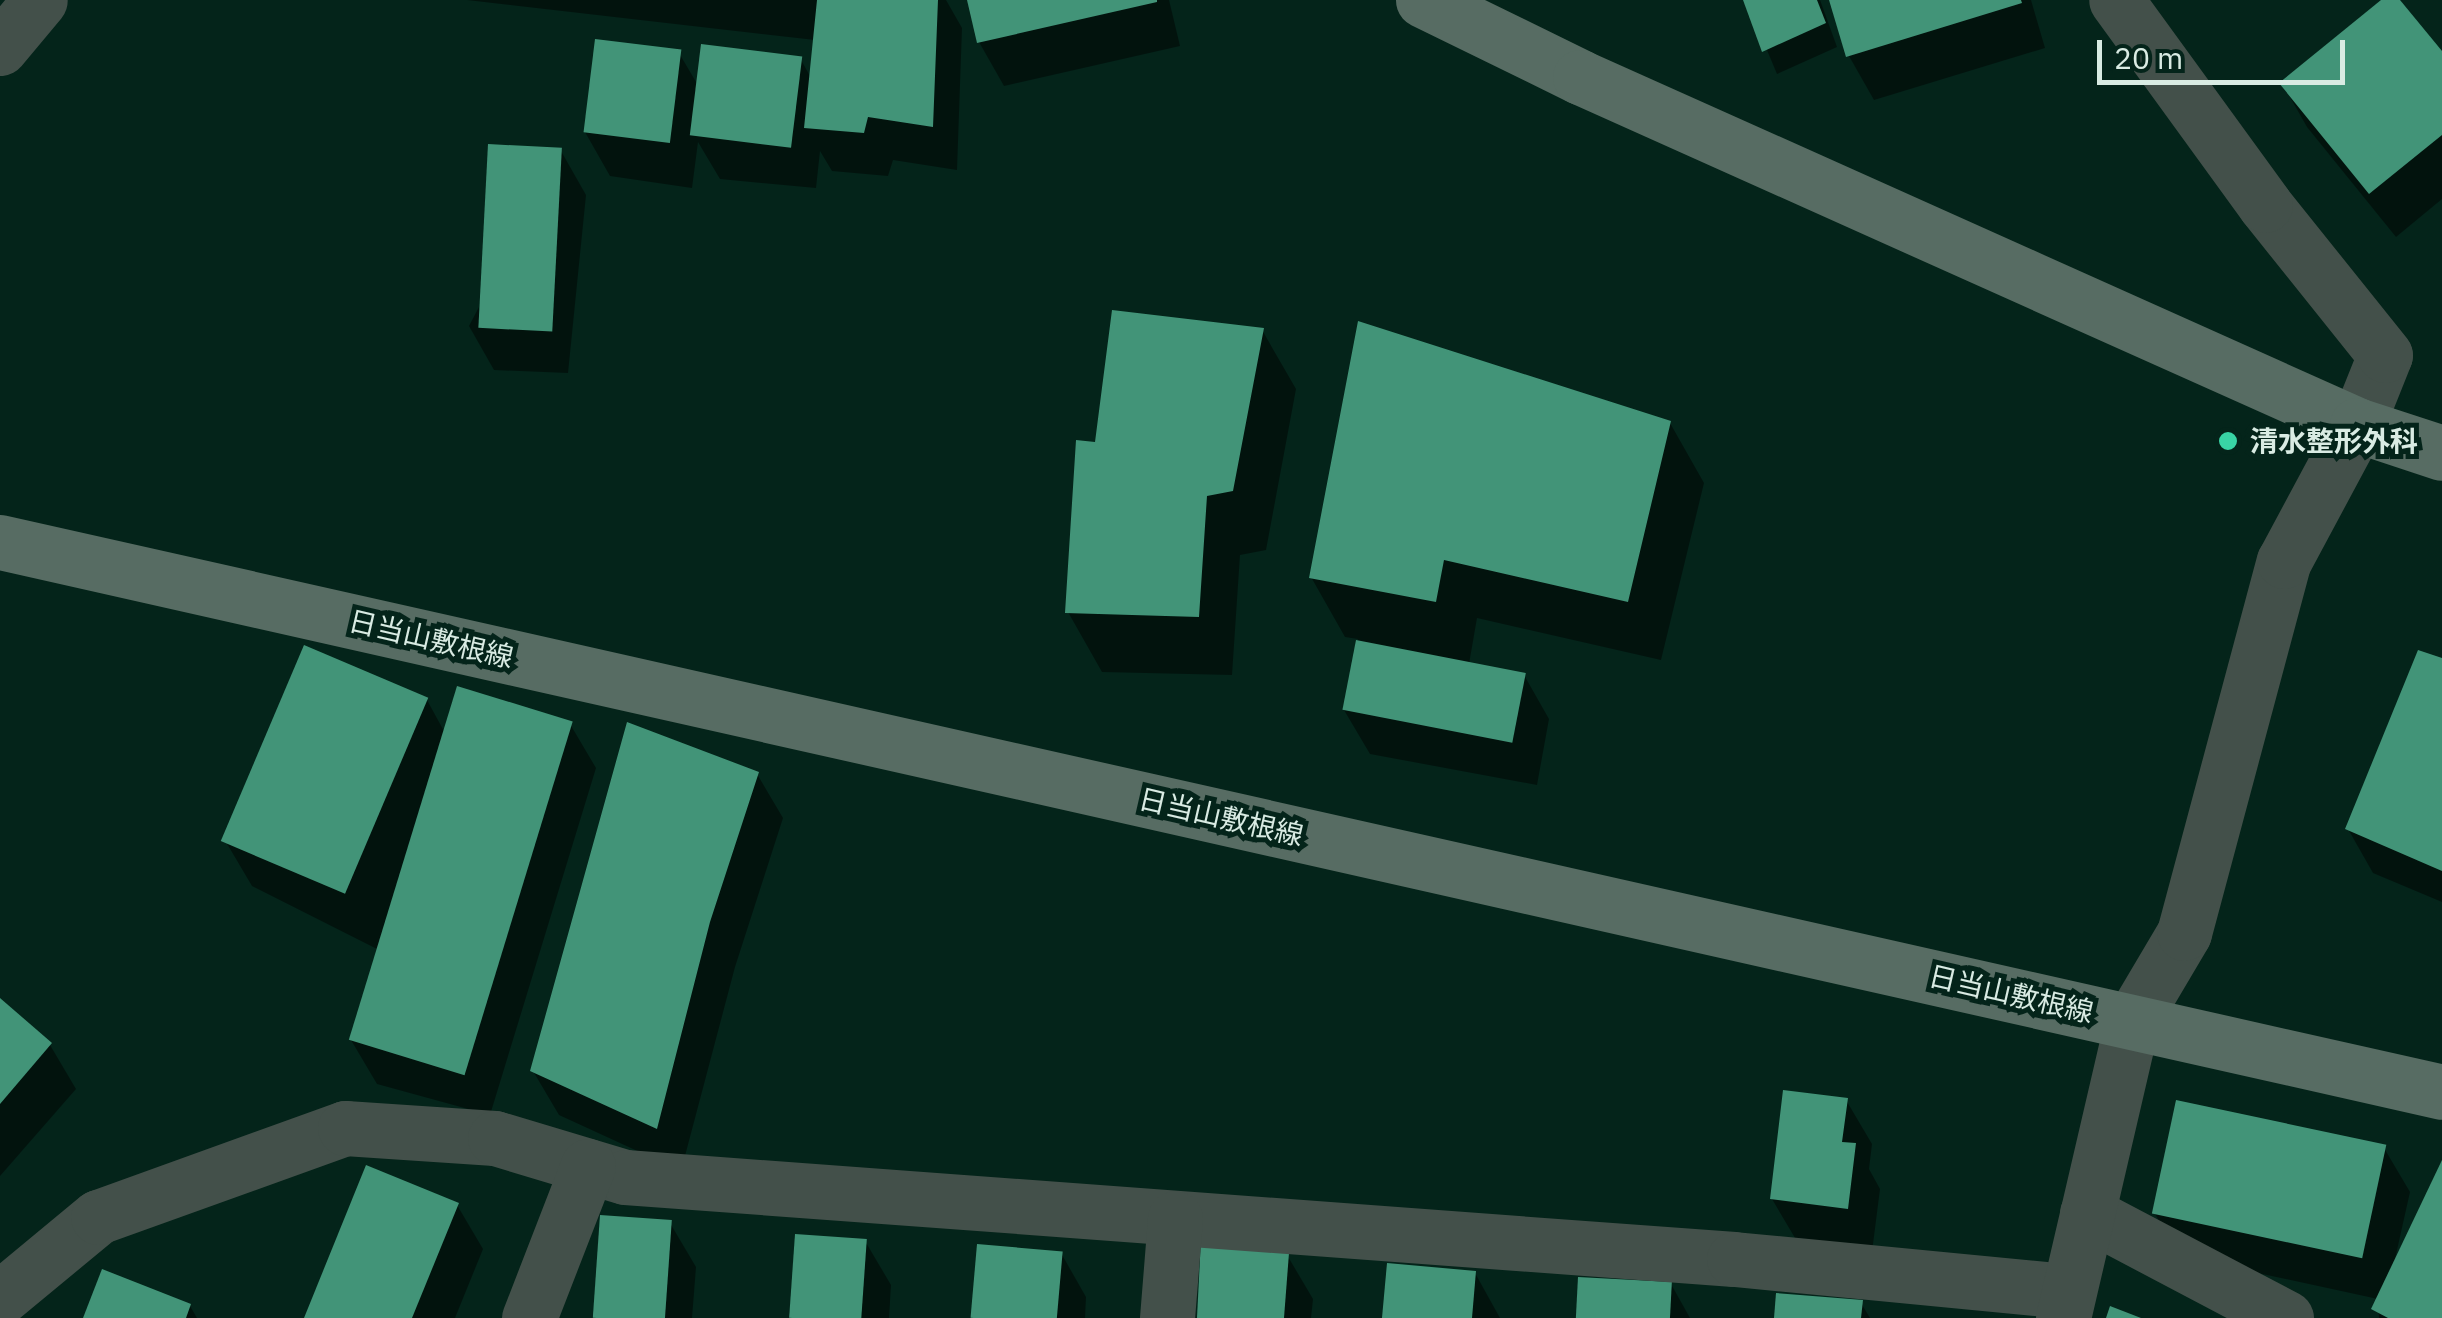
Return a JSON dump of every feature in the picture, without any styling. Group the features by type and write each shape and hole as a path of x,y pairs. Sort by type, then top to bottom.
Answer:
{"main road":[{"path":"1424,0 1580,77 2357,425 2442,453"},
{"name":"日当山敷根線","path":"0,542 2442,1092"}],"street":[{"path":"0,48 40,0"},
{"path":"0,1298 98,1217 345,1128 495,1138 625,1177 1175,1218 2065,1304 2132,1021 2184,933 2284,561 2357,425 2385,355 2265,205 2116,0"},
{"path":"528,1318 588,1166"},
{"path":"2087,1213 2286,1318"},
{"path":"1167,1318 1175,1218"}],"building":[{"path":"817,0 938,0 933,127 868,117 864,133 804,128"},
{"path":"967,0 1157,0 1157,2 977,43"},
{"path":"1743,0 1817,0 1826,23 1762,52"},
{"path":"1829,0 2021,0 2022,3 1846,57"},
{"path":"2381,0 2400,0 2442,51 2442,135 2369,194 2279,83"},
{"path":"595,39 681,50 670,143 584,132"},
{"path":"701,44 802,56 791,148 690,135"},
{"path":"488,144 562,148 552,332 478,328"},
{"path":"1112,310 1264,328 1233,491 1207,496 1199,617 1065,613 1076,440 1095,442"},
{"path":"1358,321 1671,421 1628,602 1444,560 1436,602 1309,578"},
{"path":"1356,640 1526,673 1512,743 1342,710"},
{"path":"304,645 428,698 345,894 221,841"},
{"path":"2418,650 2442,658 2442,871 2345,829"},
{"path":"457,686 573,721 465,1075 349,1040"},
{"path":"627,722 759,772 710,922 657,1129 530,1071"},
{"path":"0,998 52,1043 0,1104"},
{"path":"1783,1090 1848,1098 1842,1142 1856,1143 1848,1209 1770,1199"},
{"path":"2176,1100 2386,1145 2362,1258 2152,1213"},
{"path":"2442,1160 2442,1318 2388,1318 2371,1309"},
{"path":"366,1165 459,1203 412,1318 304,1318"},
{"path":"600,1215 672,1220 665,1318 593,1318"},
{"path":"795,1234 867,1239 861,1318 789,1318"},
{"path":"1201,1238 1289,1253 1284,1318 1197,1318"},
{"path":"977,1244 1063,1251 1057,1318 971,1318"},
{"path":"1387,1263 1476,1271 1472,1318 1382,1318"},
{"path":"102,1269 191,1304 186,1318 83,1318"},
{"path":"1578,1277 1672,1282 1670,1318 1576,1318"},
{"path":"1776,1293 1863,1300 1861,1318 1774,1318"},
{"path":"2110,1306 2141,1318 2106,1318"}],"place":[{"name":"清水整形外科","path":"2228,441"}]}
